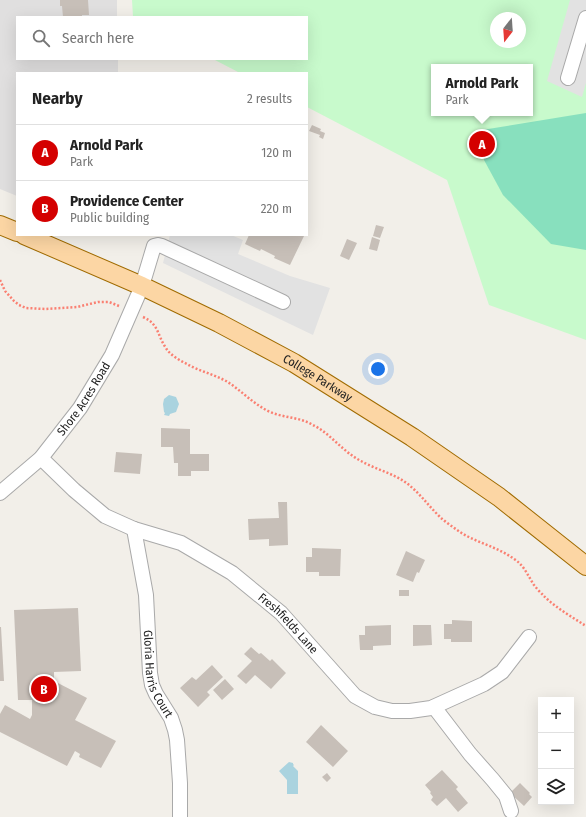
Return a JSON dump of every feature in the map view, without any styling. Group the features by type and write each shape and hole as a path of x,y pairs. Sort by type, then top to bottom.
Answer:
{"main road":[{"path":"0,225 16,232"},
{"name":"College Parkway","path":"26,236 142,286 219,323 294,363 412,437 499,497 586,566"}],"street":[{"path":"568,78 586,18"},
{"name":"Shore Acres Road","path":"0,493 41,458 80,408 112,355 142,286 154,246 158,245 283,302"},
{"name":"Freshfields Lane","path":"41,458 74,490 105,516 134,529 181,543 232,573 281,613 355,696 374,707 392,711 410,711 431,708 484,684 502,672 529,637"},
{"name":"Gloria Harris Court","path":"134,529 146,595 152,685 171,718 177,740 180,783 180,817"},
{"path":"434,706 470,754 506,796 511,811"}],"path":[{"path":"0,280 14,301 26,308 45,309 77,307 98,302 109,302"},
{"path":"148,319 157,327 166,348 172,355 226,381 270,412 280,416 311,423 354,457 403,481 416,490 440,517 461,533 508,554 516,560 534,585 546,598 586,626"}],"shaded area":[{"path":"0,0 117,0 117,16 16,16 16,60 118,60 118,72 16,72 16,196 0,189"},
{"path":"570,0 586,0 586,83 582,97 547,81"},
{"path":"170,236 233,236 243,240 238,254 290,276 330,288 313,335 163,263"}],"green space":[{"path":"132,0 586,0 586,340 489,305 447,180 308,108 308,72 238,72 215,60 308,60 308,16 133,16"},
{"path":"586,113 586,250 551,244 503,195 484,160 482,130"}],"water":[{"path":"169,395 176,397 179,404 176,412 170,414 169,416 164,415 163,404 164,399"},
{"path":"289,762 293,763 293,766 298,771 298,794 287,794 287,780 279,771"}],"building":[{"path":"60,0 88,0 89,15 63,16 62,6 60,6"},
{"path":"312,125 321,129 320,131 325,133 323,139 319,137 320,135 309,131"},
{"path":"376,225 384,227 380,238 373,236"},
{"path":"249,236 304,236 290,265 274,258 275,256 261,249 260,251 245,244"},
{"path":"372,237 380,240 377,251 369,249"},
{"path":"347,239 357,243 349,260 340,256"},
{"path":"161,428 190,429 190,454 209,454 209,471 191,471 191,476 178,476 178,463 174,463 173,447 161,447"},
{"path":"116,452 142,454 140,474 114,472"},
{"path":"278,502 287,502 288,545 269,546 269,539 249,540 248,519 279,518"},
{"path":"312,548 341,549 340,576 319,576 319,572 306,572 306,557 312,557"},
{"path":"406,551 425,560 419,573 417,572 413,582 396,575"},
{"path":"399,590 409,590 409,596 399,596"},
{"path":"78,608 81,671 54,672 54,681 87,698 75,720 116,741 101,768 79,757 80,754 75,751 67,766 0,732 0,714 5,705 30,719 32,715 32,700 18,700 14,610"},
{"path":"452,620 472,621 472,642 451,642 451,639 444,639 444,624 452,624"},
{"path":"391,625 391,645 373,646 373,650 360,650 359,635 365,635 365,626"},
{"path":"413,625 431,625 432,645 413,646"},
{"path":"1,627 4,681 0,681"},
{"path":"251,647 270,661 272,659 286,673 271,689 255,675 246,684 237,676 252,661 244,654"},
{"path":"212,665 223,677 207,692 210,695 198,707 180,688 192,677 196,680"},
{"path":"225,679 234,689 222,700 213,690"},
{"path":"321,725 348,751 333,767 306,742"},
{"path":"442,770 458,787 456,789 468,803 458,812 446,798 437,806 431,800 433,797 430,793 431,792 425,785"},
{"path":"327,773 331,778 327,782 322,777"},
{"path":"520,783 532,797 524,806 510,793"}],"place":[{"name":"Arnold Park","path":"482,144"},
{"name":"Providence Center","path":"44,689"}]}
